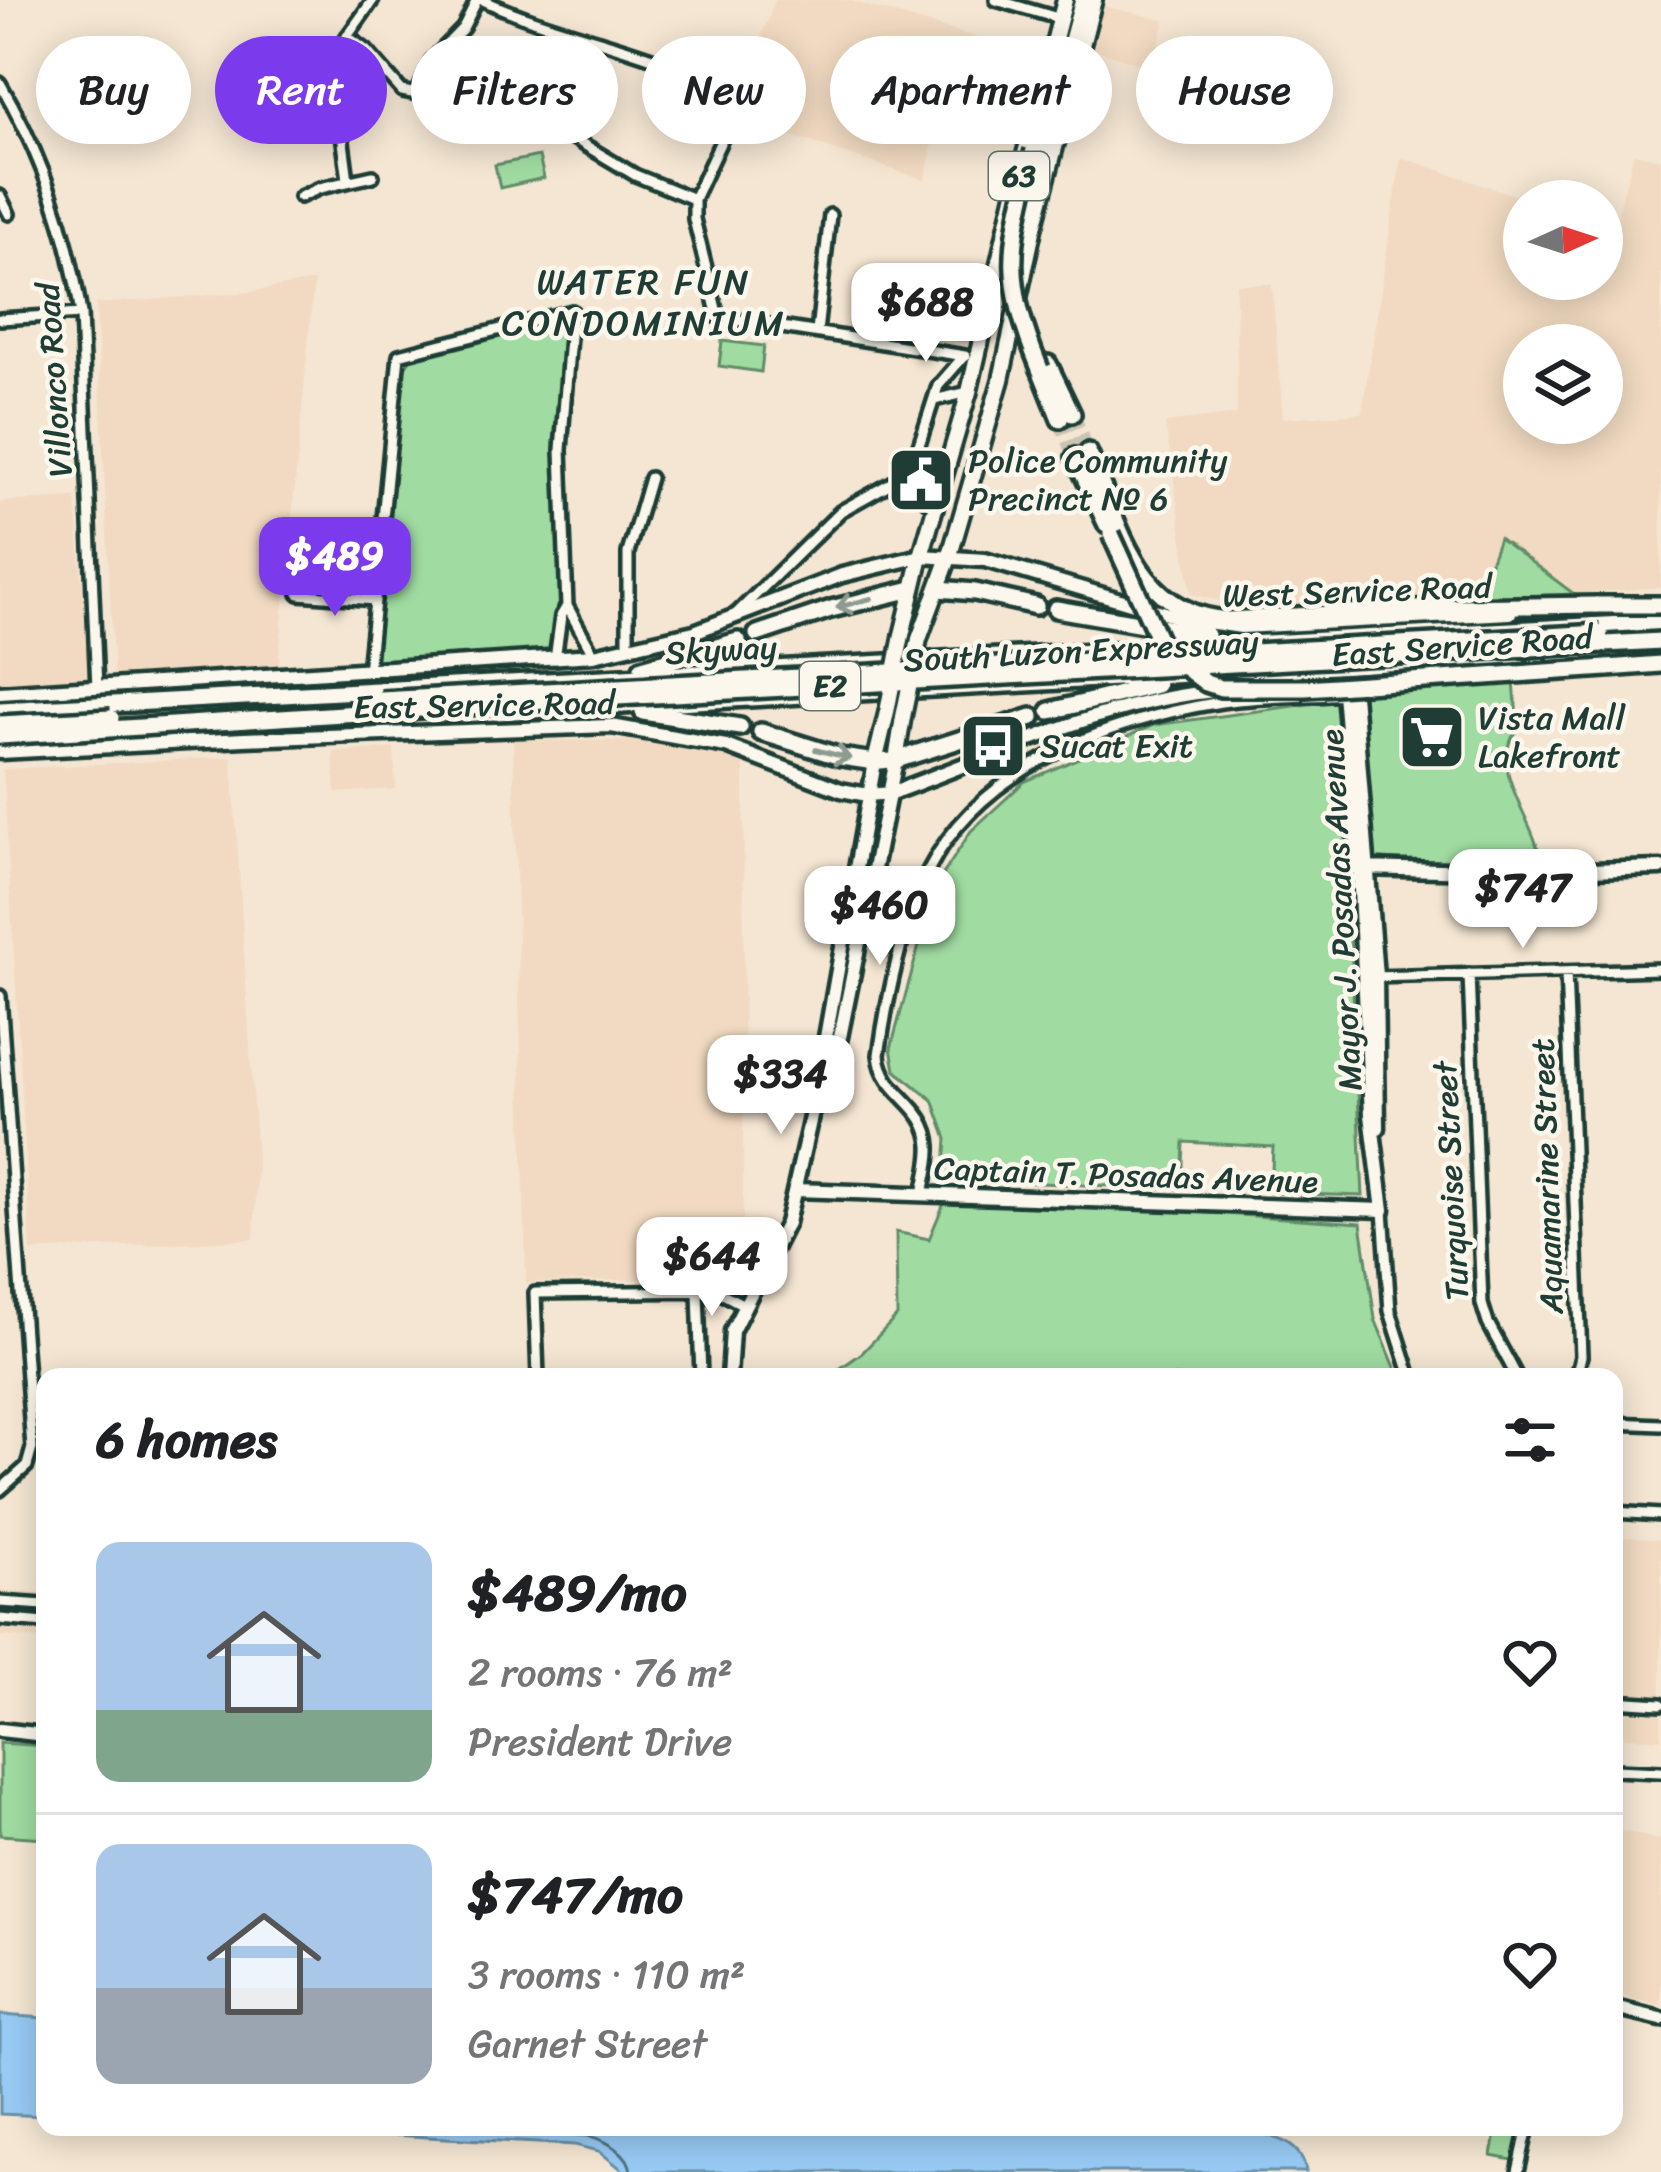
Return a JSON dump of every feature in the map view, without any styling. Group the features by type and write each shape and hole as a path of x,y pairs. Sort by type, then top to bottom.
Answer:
{"highway":[{"path":"1066,417 1022,326 1012,287 1012,241 1074,0"},
{"path":"1661,604 1450,607 1229,620 1193,615 1173,604 1142,574 1082,454 1164,651 1206,683 1244,691 1661,663"},
{"path":"939,589 1036,606"},
{"path":"757,634 831,609 912,590"},
{"path":"1056,609 1196,635 1288,639"},
{"name":"South Luzon Expressway","path":"0,710 1288,639 1661,625"},
{"name":"Skyway","path":"0,724 1661,625"},
{"path":"556,679 635,670 738,641"},
{"name":"South Luzon Expressway","path":"0,738 1231,673 1661,644"},
{"name":"Skyway","path":"0,738 561,700 1661,644"},
{"path":"1050,711 1120,691 1231,673"},
{"path":"562,708 661,713 740,727"},
{"path":"896,760 1032,717"},
{"path":"761,732 841,757 875,762"}],"main road":[{"name":"63","path":"868,795 912,590 969,392 972,355 1061,19 1074,0"},
{"name":"63","path":"891,794 920,639 950,555 1000,380 1033,231 1094,0"},
{"path":"936,509 961,518"},
{"name":"West Service Road","path":"0,693 594,655 721,623 842,574 921,556 950,555 1018,568 1181,618 1241,627 1661,604"},
{"path":"912,590 939,589"},
{"name":"East Service Road","path":"0,752 610,726 699,739 760,757 826,785 868,795 891,794 1162,698 1319,683 1349,688 1477,669 1661,663"},
{"name":"Mayor J. Posadas Avenue","path":"1349,688 1365,868 1383,1207"},
{"path":"875,762 896,760"},
{"path":"815,1100 836,1057 891,794"},
{"path":"730,1368 732,1331 784,1232 795,1187 815,1100 868,795"},
{"path":"1365,868 1517,872 1661,868"},
{"name":"Captain T. Posadas Avenue","path":"795,1187 1383,1207"},
{"path":"0,1730 36,1735"},
{"path":"1623,2010 1661,2018"}],"street":[{"path":"347,36 373,0"},
{"path":"456,36 480,0 640,53 740,100 694,199 694,220 718,317 972,355"},
{"path":"996,0 1061,19"},
{"path":"387,74 402,91 411,93"},
{"name":"Villonco Road","path":"0,83 46,176 68,244 81,314 98,688"},
{"path":"344,144 348,180"},
{"path":"586,144 635,175 694,199"},
{"path":"300,197 373,176"},
{"path":"0,196 9,214"},
{"path":"817,332 830,215"},
{"path":"368,672 399,355 572,311 561,450 567,606 594,655"},
{"path":"0,319 81,314"},
{"path":"721,623 765,587 841,511 900,478 919,445 938,386 972,355"},
{"path":"934,400 969,392"},
{"path":"628,648 628,553 650,478"},
{"path":"900,478 936,509"},
{"path":"299,593 375,600"},
{"path":"555,660 561,616 567,606"},
{"path":"923,1191 931,1151 928,1129 920,1112 883,1077 879,1055 918,895 939,852 970,812 1034,762 1153,718 1225,701 1349,688"},
{"path":"1371,977 1661,969"},
{"name":"Aquamarine Street","path":"1566,972 1578,1368"},
{"name":"Turquoise Street","path":"1469,974 1482,1304 1512,1368"},
{"path":"0,997 32,1448 27,1466 0,1490"},
{"name":"Mayor J. Posadas Avenue","path":"1383,1207 1390,1311 1408,1368"},
{"path":"698,1292 701,1368"},
{"path":"538,1368 535,1293 727,1293 744,1305"},
{"path":"1623,1423 1661,1425"},
{"path":"1623,1513 1661,1515"},
{"path":"0,1602 36,1604"},
{"path":"0,1619 36,1622"},
{"path":"1623,1702 1661,1704"},
{"path":"1623,1770 1661,1772"},
{"path":"1518,2172 1526,2136"}],"shaded area":[{"path":"775,0 848,0 971,36 830,36 830,144 933,144 925,180 806,141 806,36 762,36"},
{"path":"1102,6 1165,20 1161,36 1136,36 1136,63 1112,55 1112,36 1096,36"},
{"path":"1634,153 1661,159 1661,587 1574,594 1499,538 1477,598 1235,605 1191,594 1165,423 1237,414 1236,284 1272,284 1283,418 1362,413 1401,157 1503,192 1503,300 1623,300 1623,194"},
{"path":"314,281 278,667 114,678 96,304 250,292"},
{"path":"76,498 89,683 0,688 0,502"},
{"path":"513,740 659,741 744,761 743,1276 526,1283"},
{"path":"394,748 396,789 336,793 333,752"},
{"path":"232,757 257,1160 254,1239 31,1251 3,769"},
{"path":"1623,1537 1661,1540 1661,1739 1623,1737"},
{"path":"0,1590 36,1592 36,1638 0,1636"},
{"path":"1623,1831 1661,1840 1661,2005 1623,1997"}],"green space":[{"path":"539,156 544,178 500,188 495,165"},
{"path":"566,319 554,442 561,614 549,657 373,664 402,372 413,356"},
{"path":"722,341 764,346 761,372 719,366"},
{"path":"1499,538 1574,594 1477,598"},
{"path":"1514,681 1518,730 1506,759 1540,860 1375,858 1362,688"},
{"path":"1339,700 1363,1196 1271,1193 1273,1147 1184,1142 1182,1189 944,1179 947,1139 933,1100 895,1070 891,1048 935,887 971,831 1024,782 1154,725"},
{"path":"947,1196 1361,1223 1375,1319 1395,1368 841,1368 897,1316 896,1232 929,1239"},
{"path":"0,1743 36,1745 36,1837 0,1835"},
{"path":"1495,2136 1522,2136 1518,2161 1492,2156"}],"water":[{"path":"0,2015 36,2017 36,2116 0,2114"},
{"path":"410,2136 1268,2136 1296,2150 1306,2172 625,2172 599,2151 575,2145"}],"tunnel":[{"path":"1072,414 1088,452"},
{"path":"1060,419 1075,457"}],"place":[{"name":"Police Community Precinct № 6","path":"921,480"},
{"name":"Vista Mall Lakefront","path":"1432,737"},
{"name":"Sucat Exit","path":"993,746"}],"district":[{"name":"WATER FUN CONDOMINIUM","path":"644,302"}]}
